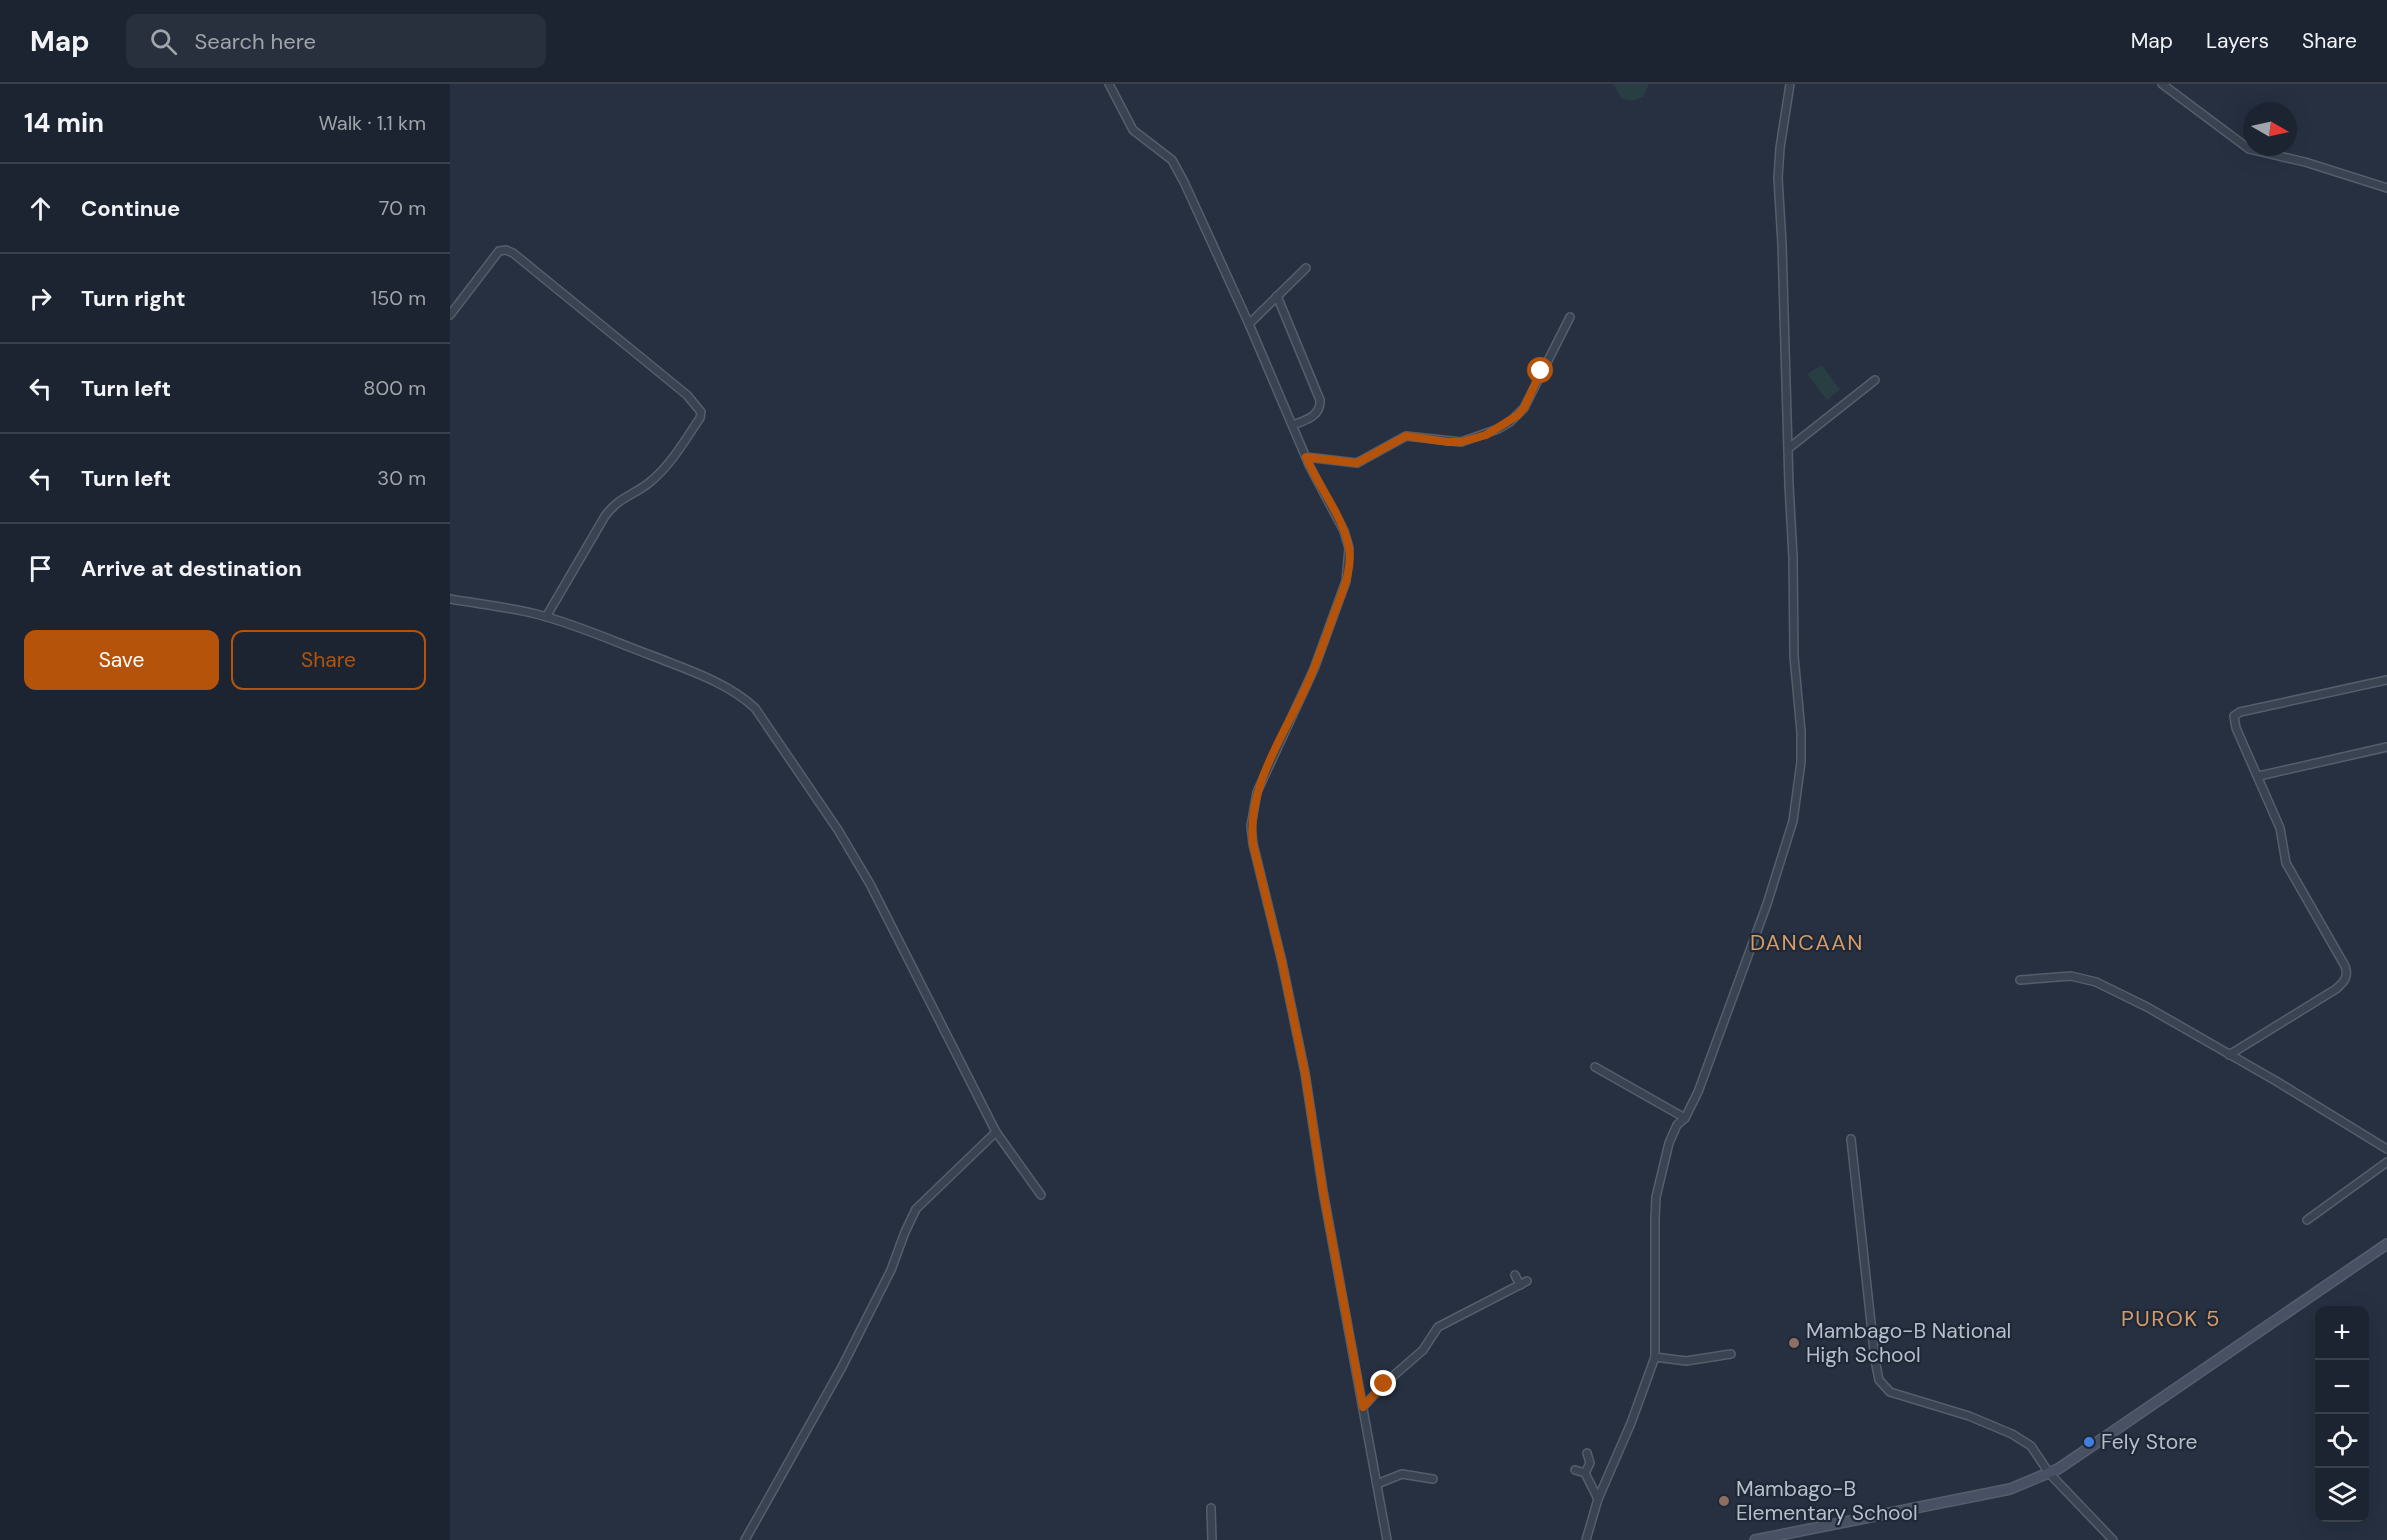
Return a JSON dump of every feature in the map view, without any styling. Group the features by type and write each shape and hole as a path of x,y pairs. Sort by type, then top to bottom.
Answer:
{"street":[{"path":"1109,84 1132,130 1172,160 1184,182 1249,324 1306,457 1344,531 1349,548 1346,582 1314,669 1257,792 1251,826 1253,844 1282,962 1305,1073 1323,1191 1387,1540"},
{"path":"1586,1540 1598,1498 1635,1412 1655,1357 1656,1197 1669,1143 1677,1125 1684,1118 1698,1092 1714,1051 1767,904 1793,821 1799,786 1801,732 1794,656 1778,165 1791,84"},
{"path":"2162,84 2249,149 2305,162 2387,188"},
{"path":"450,315 499,251 506,250 513,253 613,333 687,395 701,412 700,418 658,475 614,504 546,617"},
{"path":"1249,324 1306,268"},
{"path":"1277,296 1320,400 1318,411 1312,417 1293,425"},
{"path":"1306,457 1357,463 1406,436 1461,442 1498,429 1510,422 1524,408 1570,317"},
{"path":"1789,448 1875,380"},
{"path":"450,599 546,617 695,673 726,687 755,708 838,830 870,884 996,1132 1041,1195"},
{"path":"2229,1055 2336,989 2344,982 2347,975 2345,966 2286,863 2280,828 2233,720 2236,714 2387,680"},
{"path":"2259,776 2387,747"},
{"path":"2020,980 2071,976 2096,982 2147,1007 2387,1149"},
{"path":"1595,1067 1684,1118"},
{"path":"745,1540 847,1358 891,1270 916,1209 996,1132"},
{"path":"1851,1139 1879,1380 1890,1392 1953,1410 2012,1434 2031,1446 2049,1473 2113,1540"},
{"path":"2307,1220 2387,1162"},
{"path":"1755,1540 1983,1496 2021,1485 2049,1473 2387,1244"},
{"path":"1363,1407 1384,1384 1423,1350 1438,1327 1523,1283 1515,1275"},
{"path":"1655,1357 1686,1361 1731,1354"},
{"path":"1585,1473 1590,1463 1587,1452"},
{"path":"1575,1470 1585,1473 1598,1498"},
{"path":"1377,1484 1402,1474 1432,1479"},
{"path":"1211,1508 1212,1540"}],"green space":[{"path":"1614,84 1649,84 1643,97 1632,101 1621,98"},
{"path":"1822,365 1840,390 1827,400 1807,374"}],"place":[{"name":"Mambago-B National High School","path":"1794,1343"},
{"name":"Fely Store","path":"2089,1442"},
{"name":"Mambago-B Elementary School","path":"1724,1501"}],"district":[{"name":"DANCAAN","path":"1807,942"},
{"name":"PUROK 5","path":"2171,1318"}],"route":[{"path":"1384,1384 1363,1407 1323,1191 1305,1073 1263,878 1253,844 1251,826 1257,792 1314,669 1346,582 1349,565 1349,548 1344,531 1306,457 1357,463 1406,436 1426,440 1461,442 1486,435 1518,415 1524,408 1541,371"}]}
